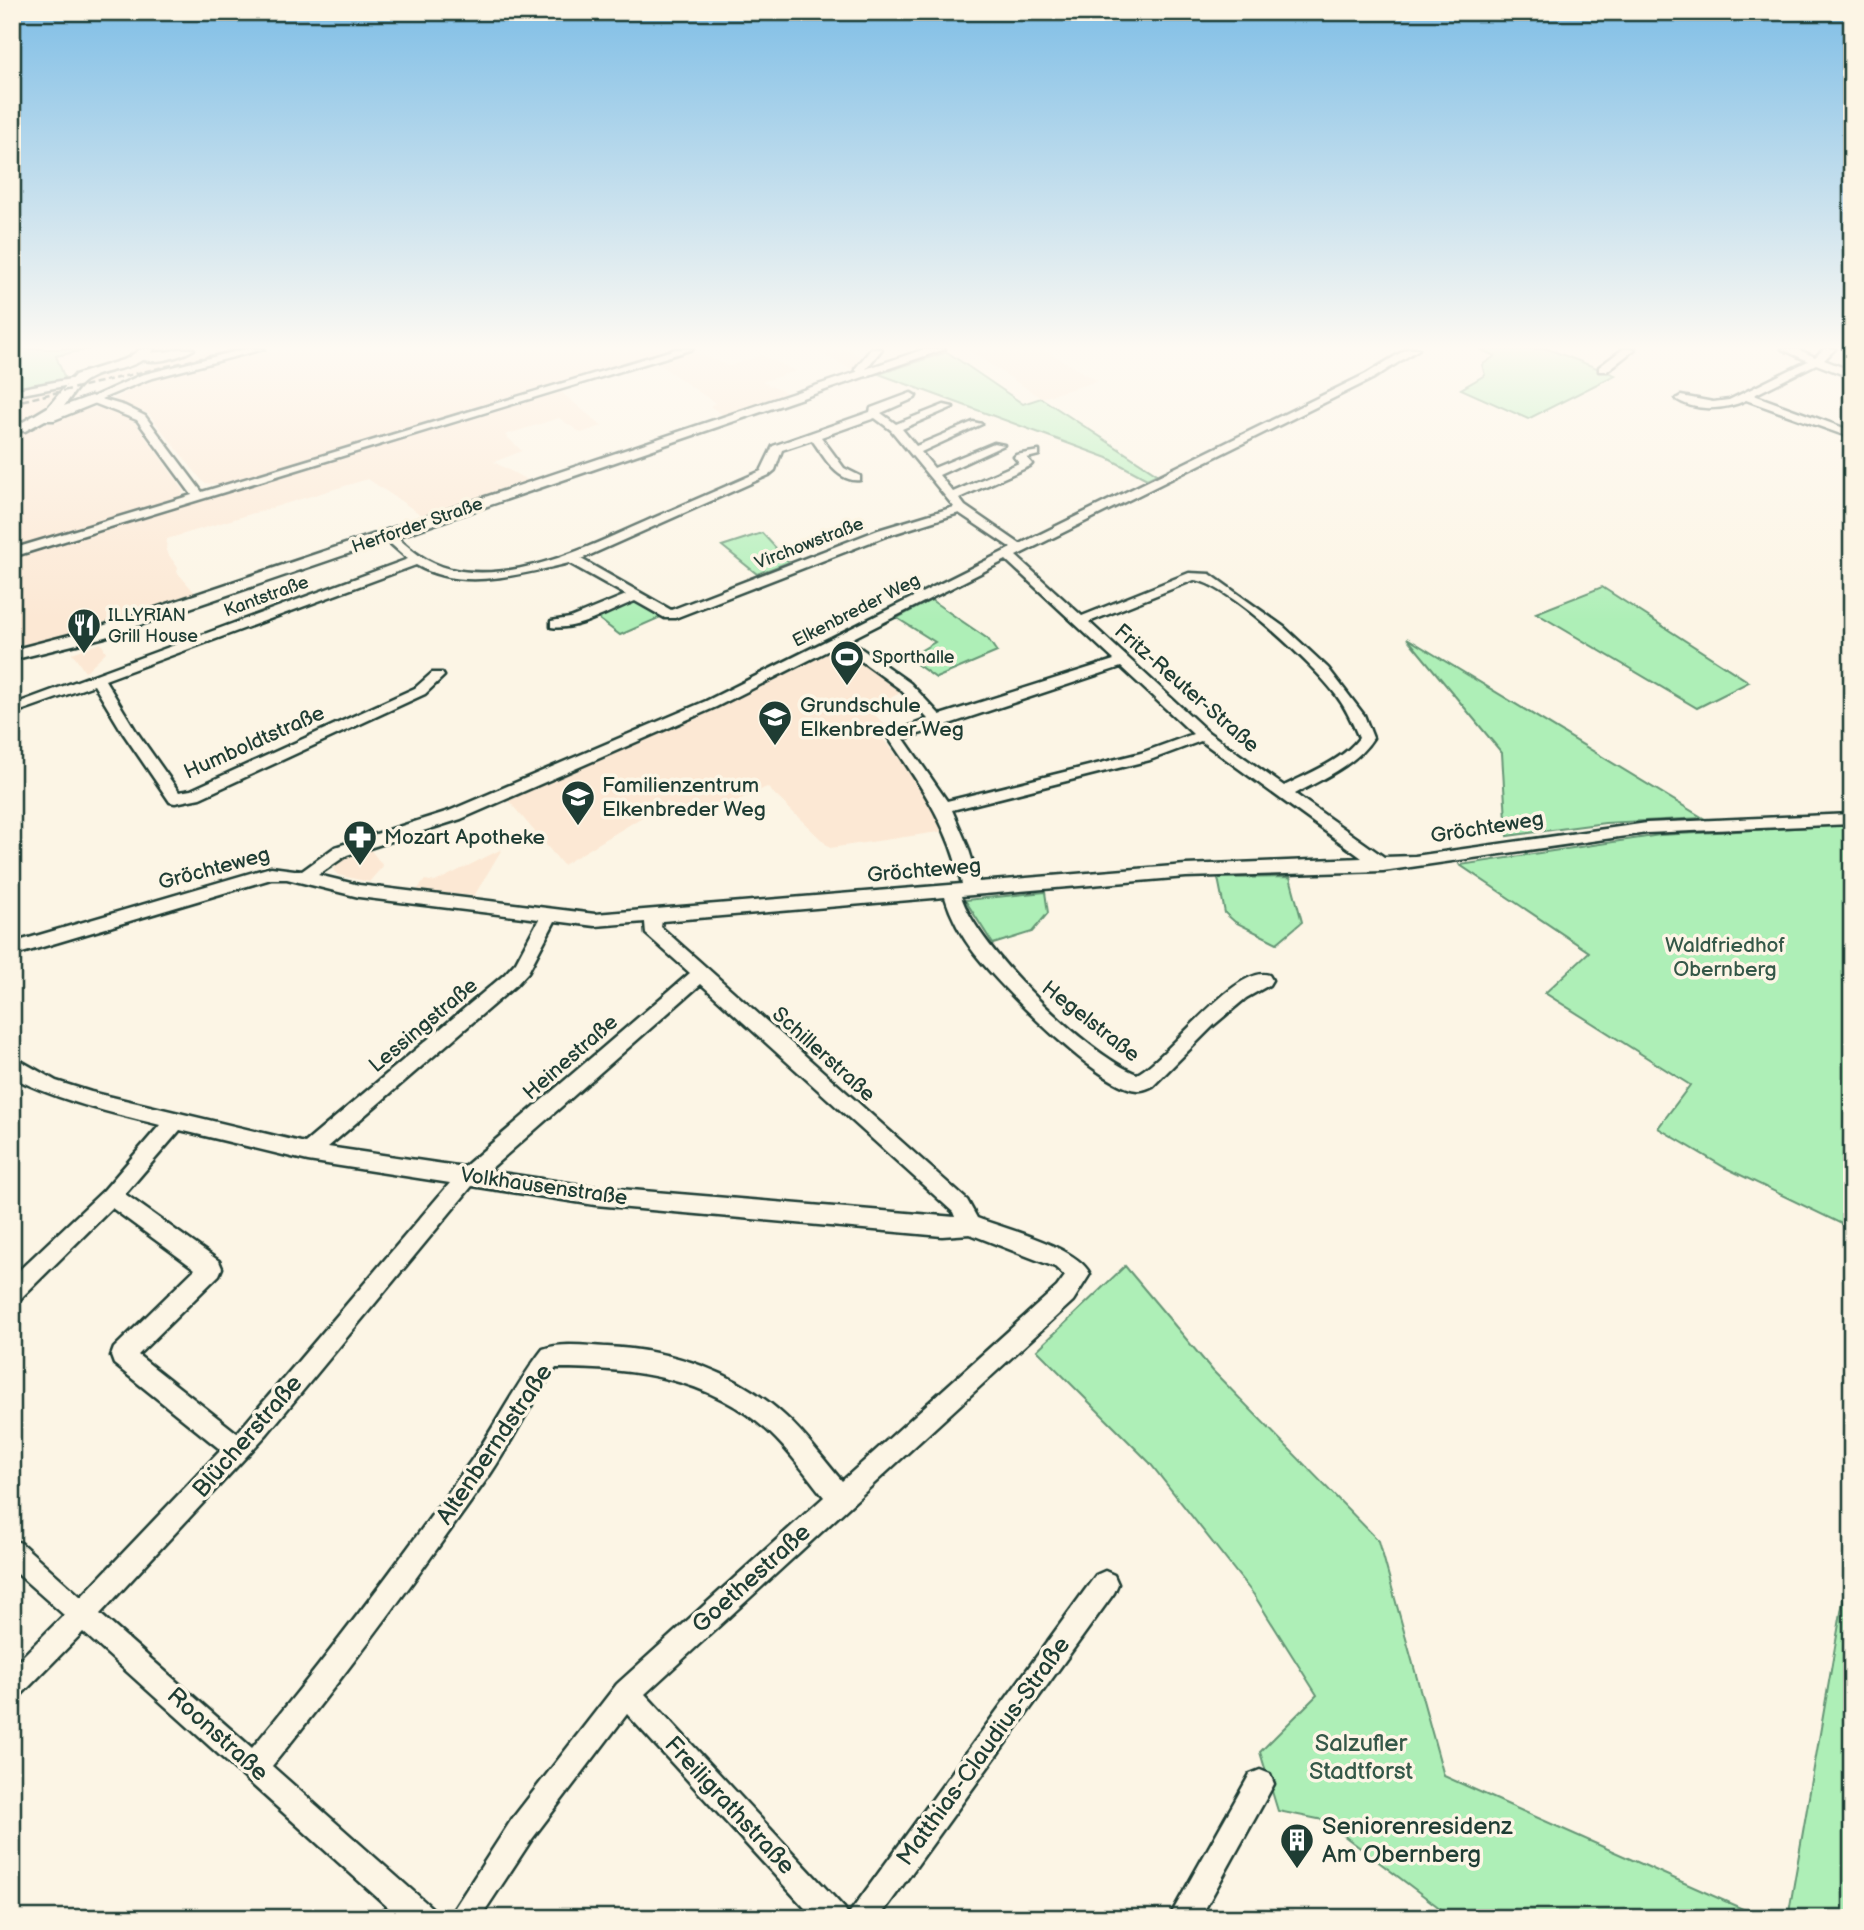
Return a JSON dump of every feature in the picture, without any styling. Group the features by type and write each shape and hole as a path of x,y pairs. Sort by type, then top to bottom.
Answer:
{"main road":[{"name":"Herforder Straße","path":"12,654 99,633 672,439"}],"street":[{"path":"157,439 200,497"},
{"path":"12,554 391,439"},
{"path":"388,535 415,561 456,575 481,576 520,571 571,559 765,473 769,470 778,448 806,439"},
{"path":"817,439 840,470 856,478"},
{"name":"Fritz-Reuter-Straße","path":"904,439 961,509 1014,552 1080,621 1203,735 1383,865"},
{"path":"914,451 941,439"},
{"name":"Elkenbreder Weg","path":"305,878 317,866 341,851 455,815 711,704 1238,439"},
{"path":"933,473 998,445"},
{"path":"952,498 1026,464 1020,457 1035,453"},
{"name":"Virchowstraße","path":"635,596 670,615 882,533 961,509"},
{"path":"571,559 635,596"},
{"name":"Kantstraße","path":"12,710 415,561"},
{"path":"1080,621 1193,576 1202,576 1213,580 1281,631 1324,672 1343,695 1366,738 1364,744 1350,754 1282,794"},
{"path":"556,624 573,621 635,596"},
{"path":"840,640 908,688 925,704 937,721"},
{"path":"972,889 958,840 944,807 914,760 895,737 1123,662"},
{"name":"Humboldtstraße","path":"97,678 130,733 175,798 195,794 420,691 437,676"},
{"path":"944,807 1145,757 1203,735"},
{"name":"Gröchteweg","path":"12,950 271,873 287,873 359,891 596,920 1186,871 1383,865 1647,828 1852,819"},
{"name":"Hegelstraße","path":"952,891 955,904 979,948 1015,989 1099,1060 1136,1083 1146,1080 1240,993 1264,981"},
{"name":"Lessingstraße","path":"308,1152 510,980 527,959 549,916"},
{"name":"Schillerstraße","path":"654,916 652,929 960,1206 970,1225"},
{"name":"Heinestraße","path":"469,1175 701,974"},
{"name":"Volkhausenstraße","path":"14,1070 50,1087 91,1100 308,1152 594,1196 942,1227 970,1225 1062,1260 1079,1274"},
{"path":"12,1292 111,1196 176,1120"},
{"name":"Blücherstraße","path":"12,1686 238,1449 469,1175"},
{"path":"111,1196 211,1268 122,1356 238,1449"},
{"name":"Goethestraße","path":"463,1918 522,1829 626,1693 1065,1294 1079,1274"},
{"name":"Altenberndstraße","path":"254,1766 345,1655 423,1549 501,1438 551,1357 598,1356 660,1363 690,1372 723,1387 775,1423 840,1498"},
{"name":"Roonstraße","path":"12,1552 422,1918"},
{"name":"Matthias-Claudius-Straße","path":"861,1918 1105,1584"},
{"name":"Freiligrathstraße","path":"626,1693 834,1918"},
{"path":"1184,1918 1260,1784"}],"shaded area":[{"path":"12,439 147,439 183,489 182,496 170,502 12,550"},
{"path":"169,439 379,439 227,485 204,483"},
{"path":"405,439 509,439 522,451 494,462 531,482 426,518 368,479 167,539 166,551 178,568 177,572 196,594 67,636 12,646 12,558"},
{"path":"101,643 106,652 85,672 72,653"},
{"name":"Grundschule Elkenbreder Weg","path":"835,650 845,651 902,692 869,709 888,728 878,733 918,781 945,831 830,848 767,787 696,820 667,802 563,865 508,800 710,712"},
{"name":"Mozart Apotheke","path":"370,849 383,866 369,882 338,875 333,870 335,863 343,857"},
{"path":"502,849 474,896 417,890 425,880 435,882"}],"green space":[{"path":"1056,439 1104,439 1157,474 1147,479 1108,458"},
{"path":"762,533 789,562 757,574 722,546"},
{"path":"1602,587 1749,682 1697,708 1536,613"},
{"path":"931,600 988,639 997,652 936,678 908,658 935,642 897,618"},
{"path":"635,602 661,617 620,635 595,616"},
{"path":"1407,638 1703,818 1605,823 1507,836 1502,753"},
{"name":"Waldfriedhof Obernberg","path":"1852,825 1852,1229 1724,1167 1658,1128 1690,1085 1545,993 1589,952 1460,865 1660,835"},
{"path":"1290,877 1302,922 1277,943 1235,922 1225,913 1218,878"},
{"path":"1045,892 1048,913 1032,932 993,944 965,900"},
{"name":"Salzufler Stadtforst","path":"1125,1266 1213,1371 1379,1541 1444,1776 1763,1918 1453,1918 1323,1820 1278,1811 1260,1752 1317,1695 1254,1595 1149,1462 1037,1350"},
{"path":"1852,1549 1852,1918 1788,1918"}],"place":[{"name":"ILLYRIAN Grill House","path":"84,655"},
{"name":"Sporthalle","path":"847,687"},
{"name":"Grundschule Elkenbreder Weg","path":"775,747"},
{"name":"Familienzentrum Elkenbreder Weg","path":"578,827"},
{"name":"Mozart Apotheke","path":"360,867"},
{"name":"Seniorenresidenz Am Obernberg","path":"1297,1870"}]}
